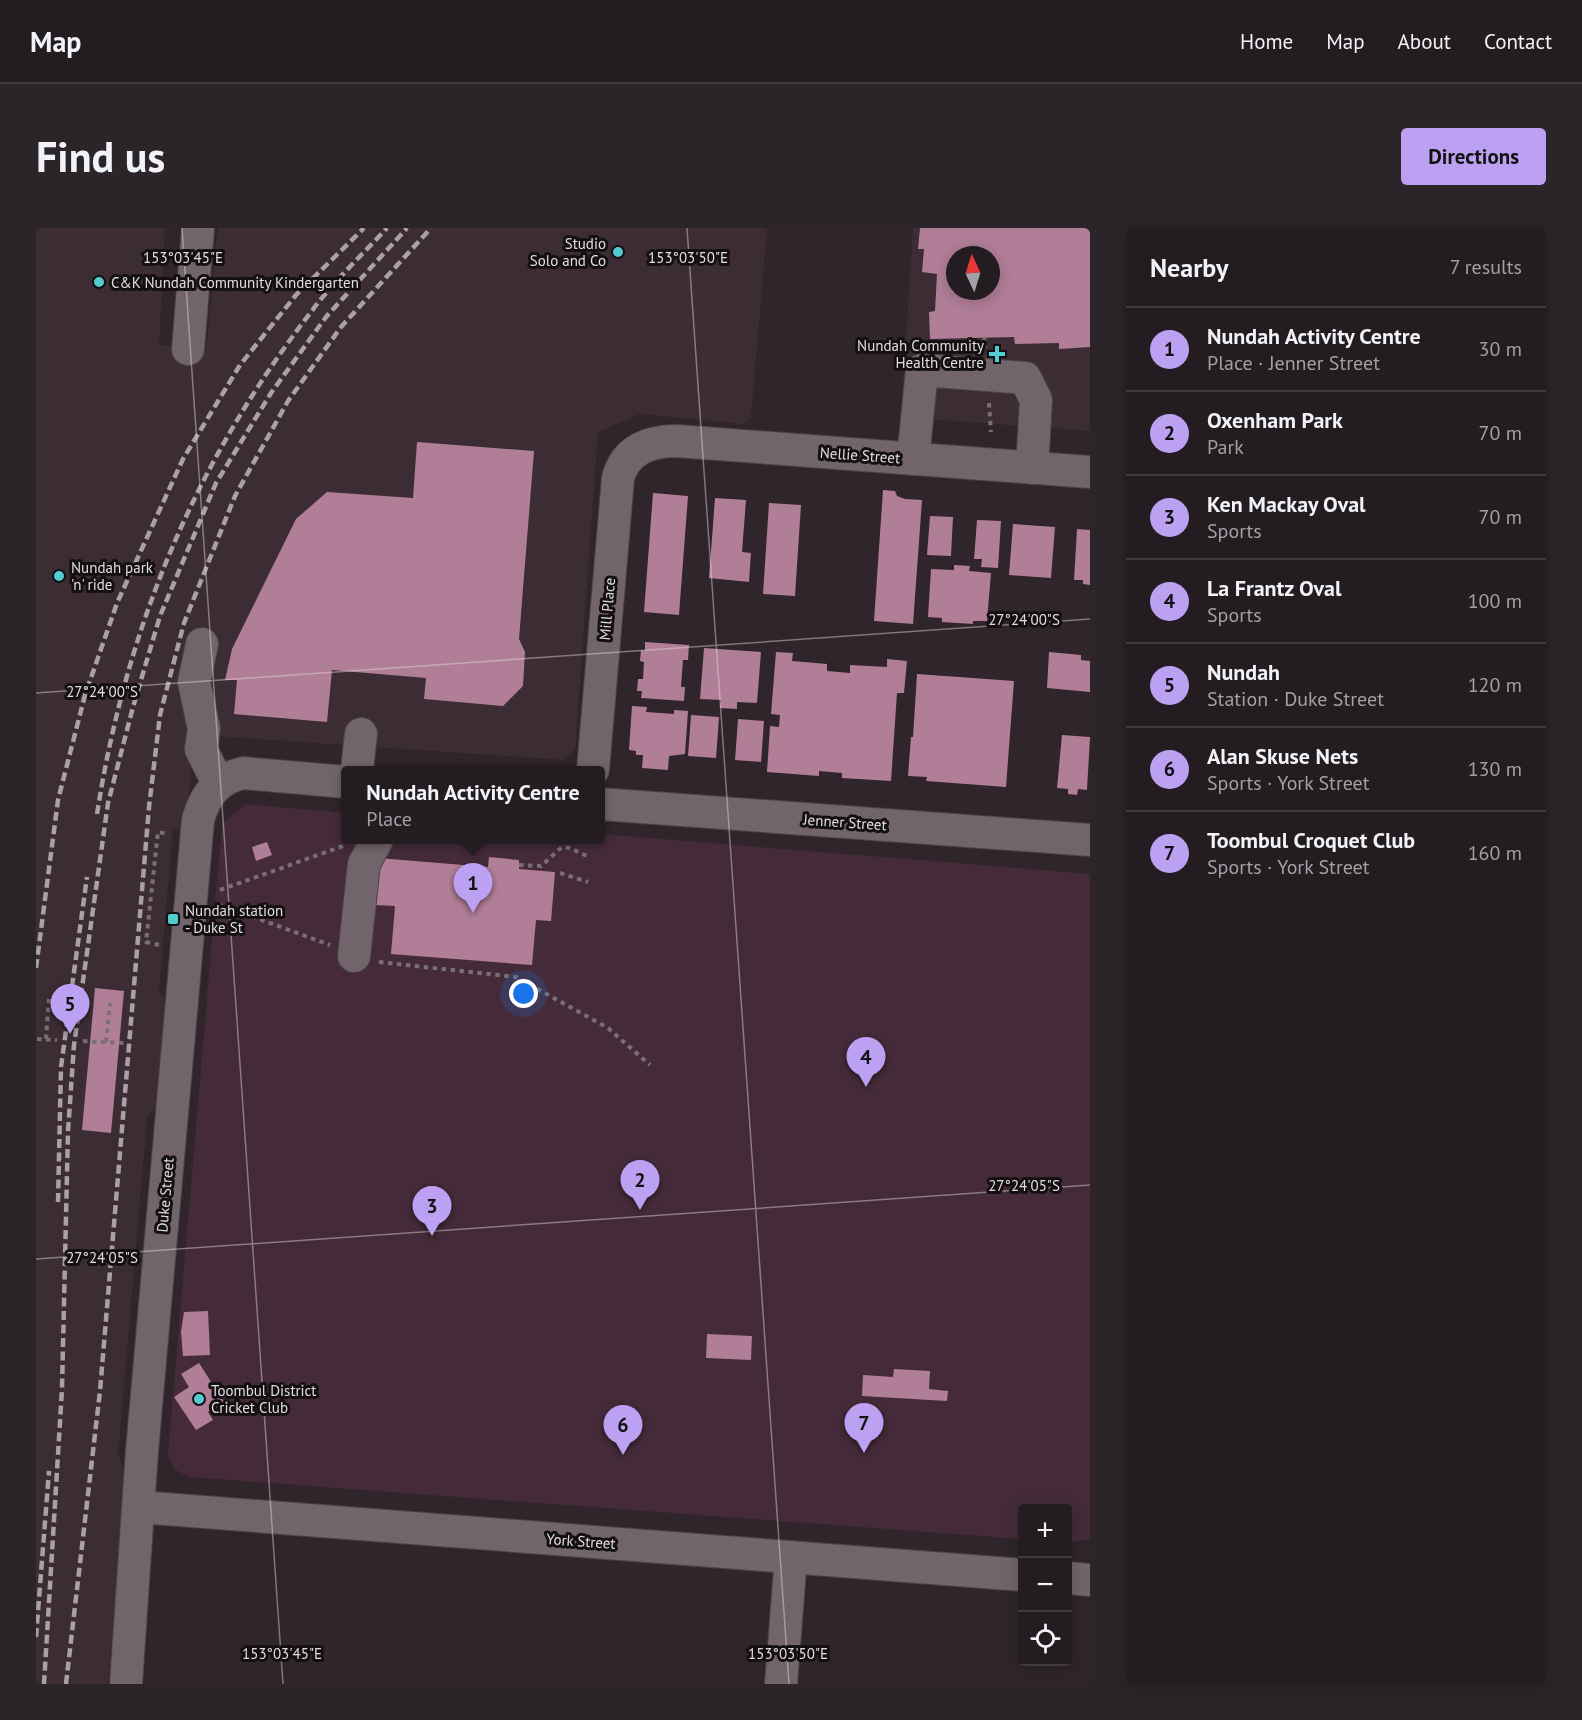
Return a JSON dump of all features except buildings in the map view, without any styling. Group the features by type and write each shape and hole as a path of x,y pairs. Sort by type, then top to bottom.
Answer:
{"street":[{"path":"188,349 198,228"},
{"path":"913,459 921,370 1025,378 1036,399 1032,468"},
{"name":"Nellie Street","path":"633,453 652,443 677,441 1090,472"},
{"name":"Mill Place","path":"593,766 618,478 626,460 633,453"},
{"path":"202,644 194,682 204,729 201,749 218,783 243,773 341,782"},
{"path":"358,766 361,734"},
{"name":"Duke Street","path":"126,1684 198,820 201,807 218,783"},
{"name":"Jenner Street","path":"605,804 1090,840"},
{"path":"354,956 364,844"},
{"name":"York Street","path":"140,1507 1018,1575"},
{"path":"781,1684 791,1557"},
{"path":"1072,1578 1090,1580"}],"path":[{"path":"989,394 991,432"},
{"path":"158,953 159,944 146,942 158,832 169,834 168,845"},
{"path":"213,892 355,844"},
{"path":"519,865 541,866 562,847 570,848 589,857"},
{"path":"560,873 588,882"},
{"path":"212,902 364,960 516,977 608,1028 650,1065"},
{"path":"46,1039 49,999"},
{"path":"106,1042 110,1003"},
{"path":"37,1039 57,1040"},
{"path":"83,1041 124,1043"}],"shaded area":[{"path":"36,228 165,228 159,345 206,350 218,228 767,228 751,417 743,424 640,414 598,432 575,748 565,760 215,736 194,747 185,830 173,829 159,990 170,1006 160,1103 147,1118 118,1455 126,1479 108,1684 36,1684"},
{"name":"Nundah Community Health Centre","path":"913,228 1090,228 1090,431 901,417"},
{"path":"246,804 341,813 341,844 605,844 605,834 1090,874 1090,1539 1072,1541 1072,1504 1018,1504 1018,1539 189,1477 174,1469 168,1454 222,824"}],"railway":[{"path":"36,968 58,800 85,695 117,603 183,459 240,365 296,295 364,228"},
{"path":"97,814 126,678 171,550 200,488 233,428 270,369 338,279 387,228"},
{"path":"44,1684 62,1389 68,1131 74,1045 108,803 160,616 216,483 271,393 326,317 407,228"},
{"path":"66,1684 100,1391 149,807 160,715 184,623 235,496 288,401 341,327 431,228"},
{"path":"58,1202 61,1067 87,877"},
{"path":"36,1637 49,1471"}],"place":[{"name":"Studio Solo and Co","path":"618,252"},
{"name":"C&K Nundah Community Kindergarten","path":"99,282"},
{"name":"Nundah Community Health Centre","path":"997,354"},
{"name":"Nundah park 'n' ride","path":"59,576"},
{"name":"Nundah Activity Centre","path":"473,913"},
{"name":"Nundah station - Duke St","path":"173,919"},
{"name":"Nundah","path":"70,1034"},
{"name":"La Frantz Oval","path":"866,1087"},
{"name":"Oxenham Park","path":"640,1210"},
{"name":"Ken Mackay Oval","path":"432,1236"},
{"name":"Toombul District Cricket Club","path":"199,1399"},
{"name":"Toombul Croquet Club","path":"864,1453"},
{"name":"Alan Skuse Nets","path":"623,1455"}]}
